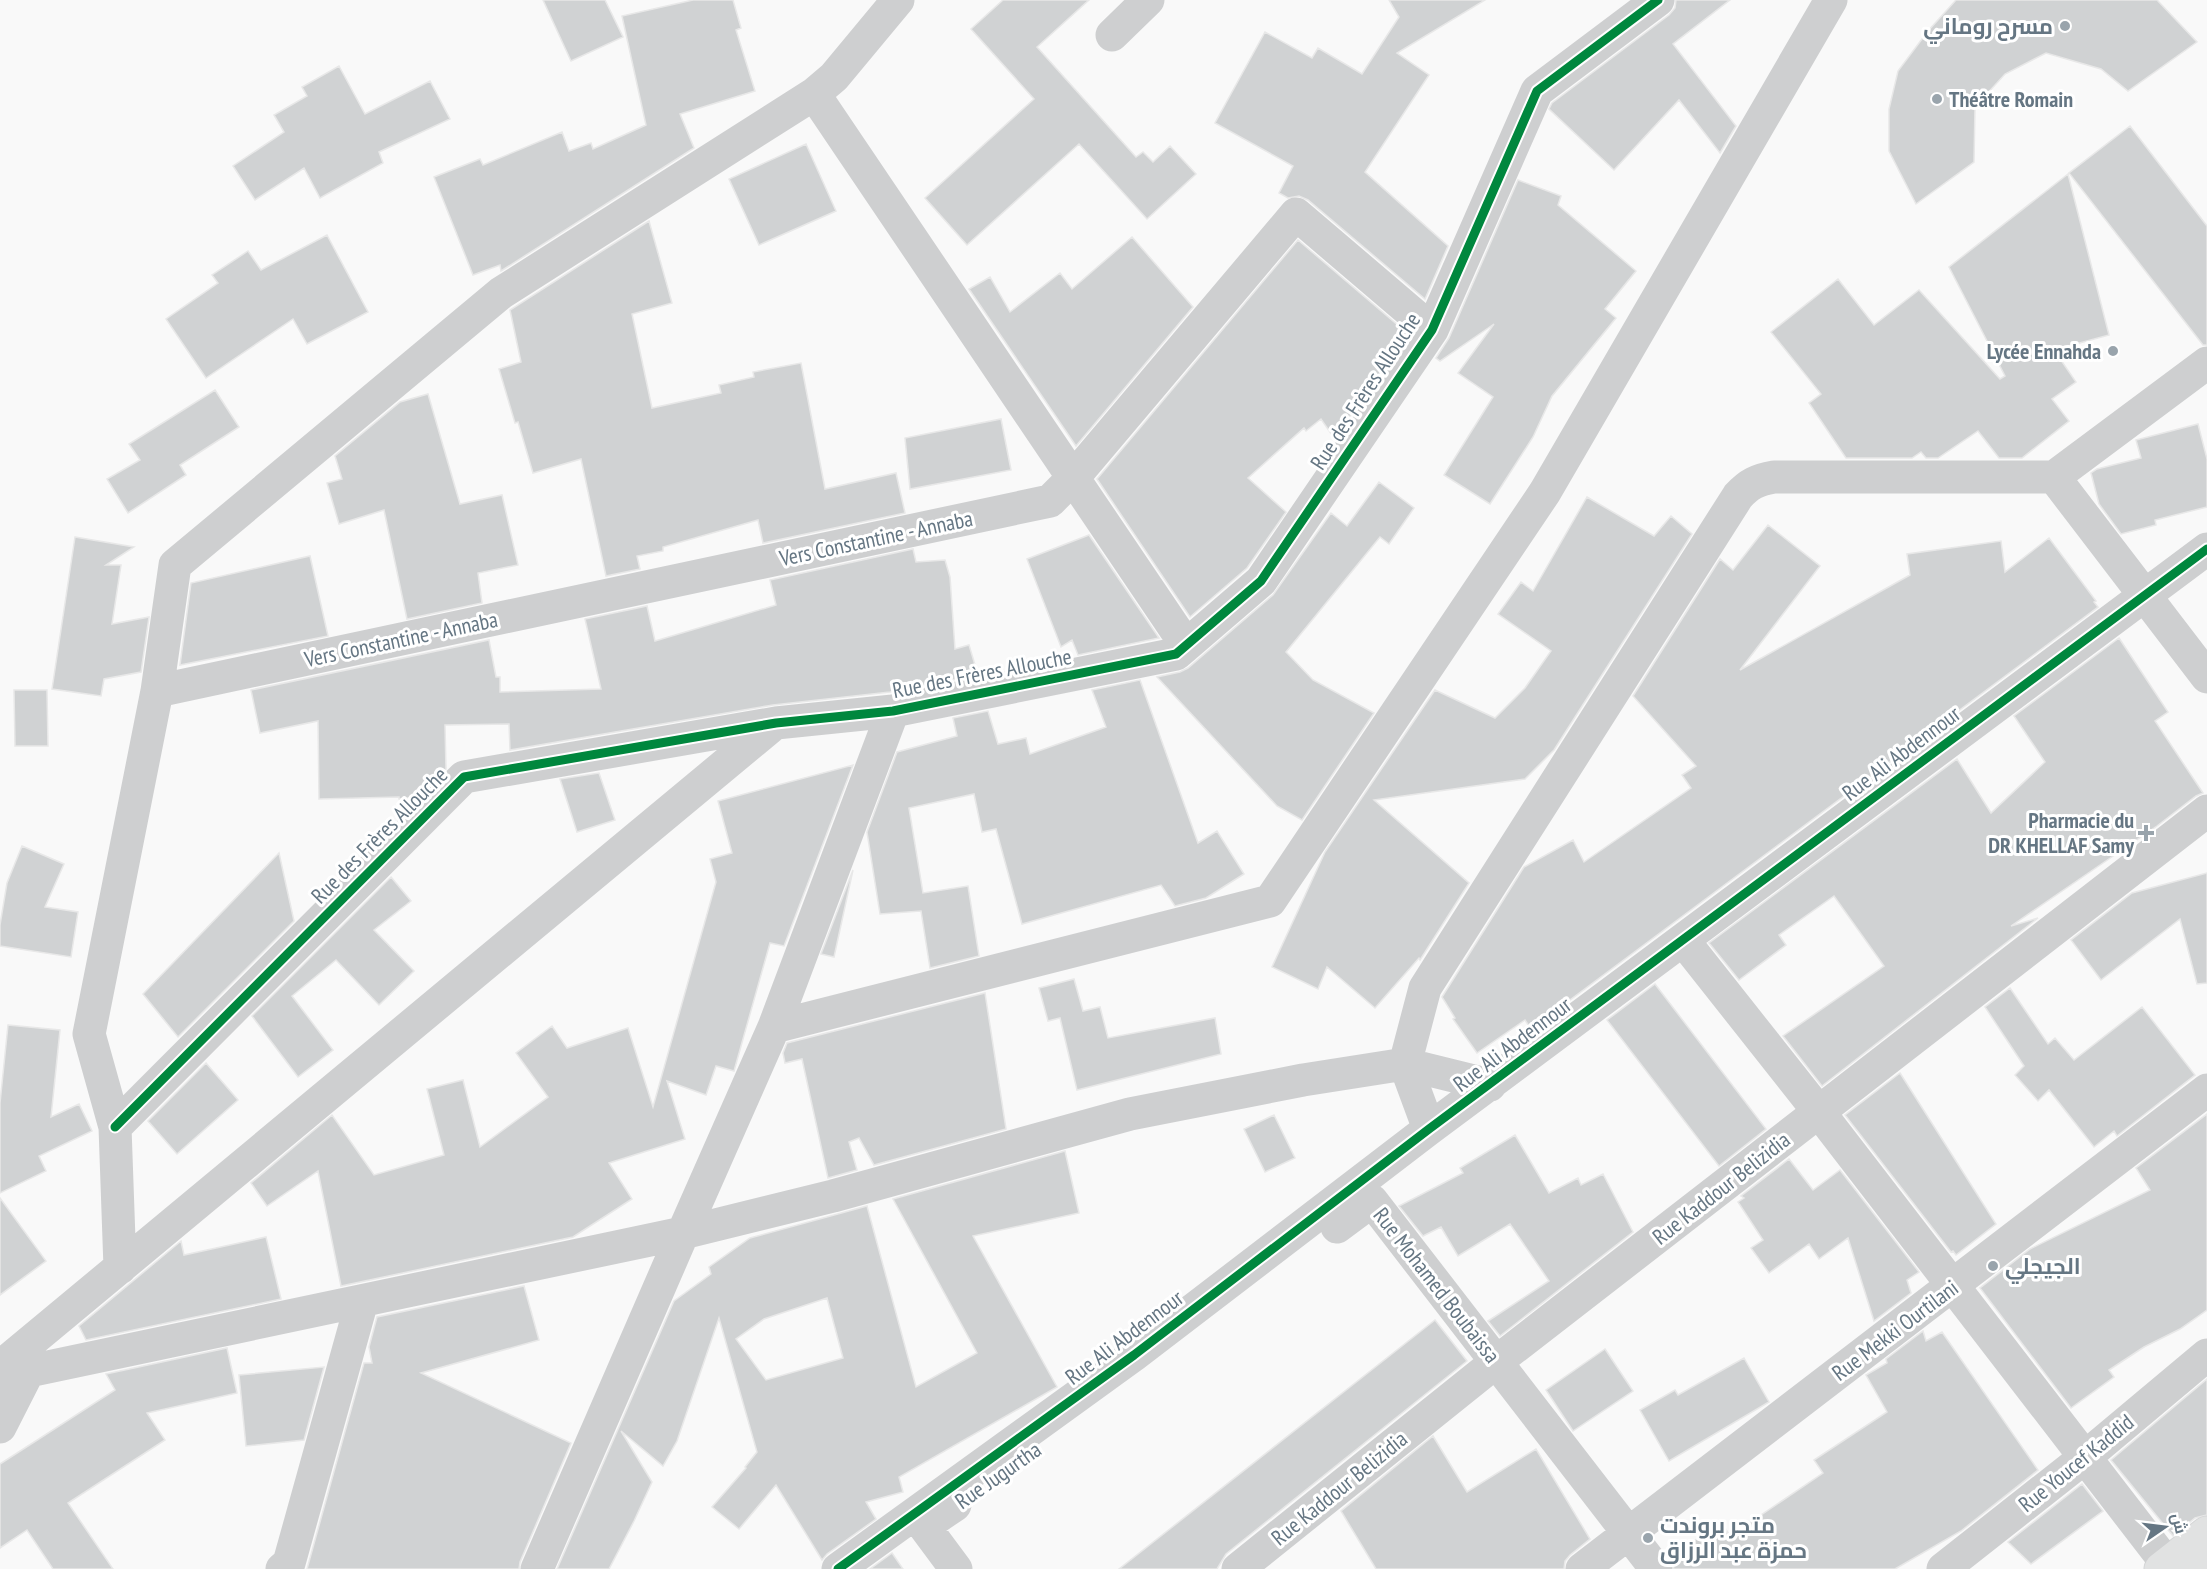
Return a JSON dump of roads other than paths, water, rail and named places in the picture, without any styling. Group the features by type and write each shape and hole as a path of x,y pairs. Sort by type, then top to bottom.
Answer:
{"main road":[{"path":"2166,1567 2207,1533"},
{"path":"2203,1569 2207,1566"}],"street":[{"path":"120,1268 115,1127 89,1034 157,691 175,565 501,293 814,94 834,76 898,0"},
{"path":"1112,35 1148,0"},
{"name":"Rue des Frères Allouche","path":"115,1127 464,777 776,723 893,711 1176,654 1261,581 1432,330 1537,91 1658,0"},
{"path":"774,1027 1270,901 1545,492 1831,0"},
{"path":"814,94 1186,645"},
{"name":"Vers Constantine - Annaba","path":"157,691 1050,501 1073,478 1296,213 1432,330"},
{"path":"1430,1129 1405,1064 1425,988 1731,506 1746,487 1755,480 1774,477 2054,477 2207,363"},
{"path":"2054,477 2207,677"},
{"name":"Rue Ali Abdennour","path":"838,1569 1134,1355 1430,1129 2207,549"},
{"path":"537,1569 774,1027 893,711"},
{"path":"0,1426 10,1371 120,1268 776,723"},
{"name":"Rue Kaddour Belizidia","path":"1238,1569 1496,1362 2207,811"},
{"path":"1683,940 1819,1112 2166,1567"},
{"path":"10,1371 362,1301 683,1233 833,1196 1130,1114 1303,1080 1405,1064 1490,1085"},
{"name":"Rue Mekki Ourtilani","path":"1582,1569 2207,1090"},
{"name":"Rue Mohamed Boubaissa","path":"1134,1355 1166,1356 1372,1201 1656,1569"},
{"path":"282,1569 289,1563 362,1301"},
{"name":"Rue Youcef Kaddid","path":"1943,1569 2084,1458 2207,1355"},
{"name":"Rue Jugurtha","path":"956,1569 924,1526 1091,1411 1097,1382"}],"place":[{"name":"مسرح روماني","path":"2065,26"},
{"name":"Théâtre Romain","path":"1937,99"},
{"name":"Lycée Ennahda","path":"2113,351"},
{"name":"Pharmacie du DR KHELLAF Samy","path":"2146,833"},
{"name":"الجيجلي","path":"1993,1266"},
{"name":"متجر بروندت حمزة عبد الرزاق","path":"1648,1538"}]}
